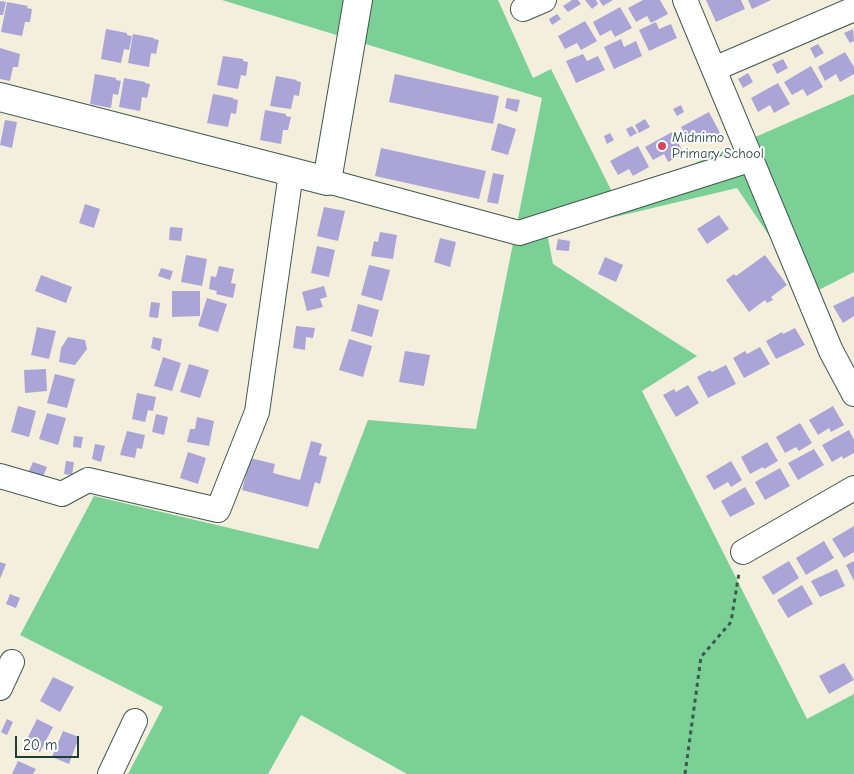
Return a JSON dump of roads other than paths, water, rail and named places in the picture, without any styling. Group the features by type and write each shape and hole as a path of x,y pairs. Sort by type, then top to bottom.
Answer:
{"street":[{"path":"327,182 358,0"},
{"path":"686,0 831,351 854,394"},
{"path":"714,69 854,10"},
{"path":"0,97 519,233 752,159"},
{"path":"0,476 62,494 88,480 218,510 257,412 291,173"},
{"path":"743,552 854,488"},
{"path":"0,688 12,662"},
{"path":"110,774 135,721"}],"place":[{"name":"Midnimo Primary School","path":"662,146"}]}
